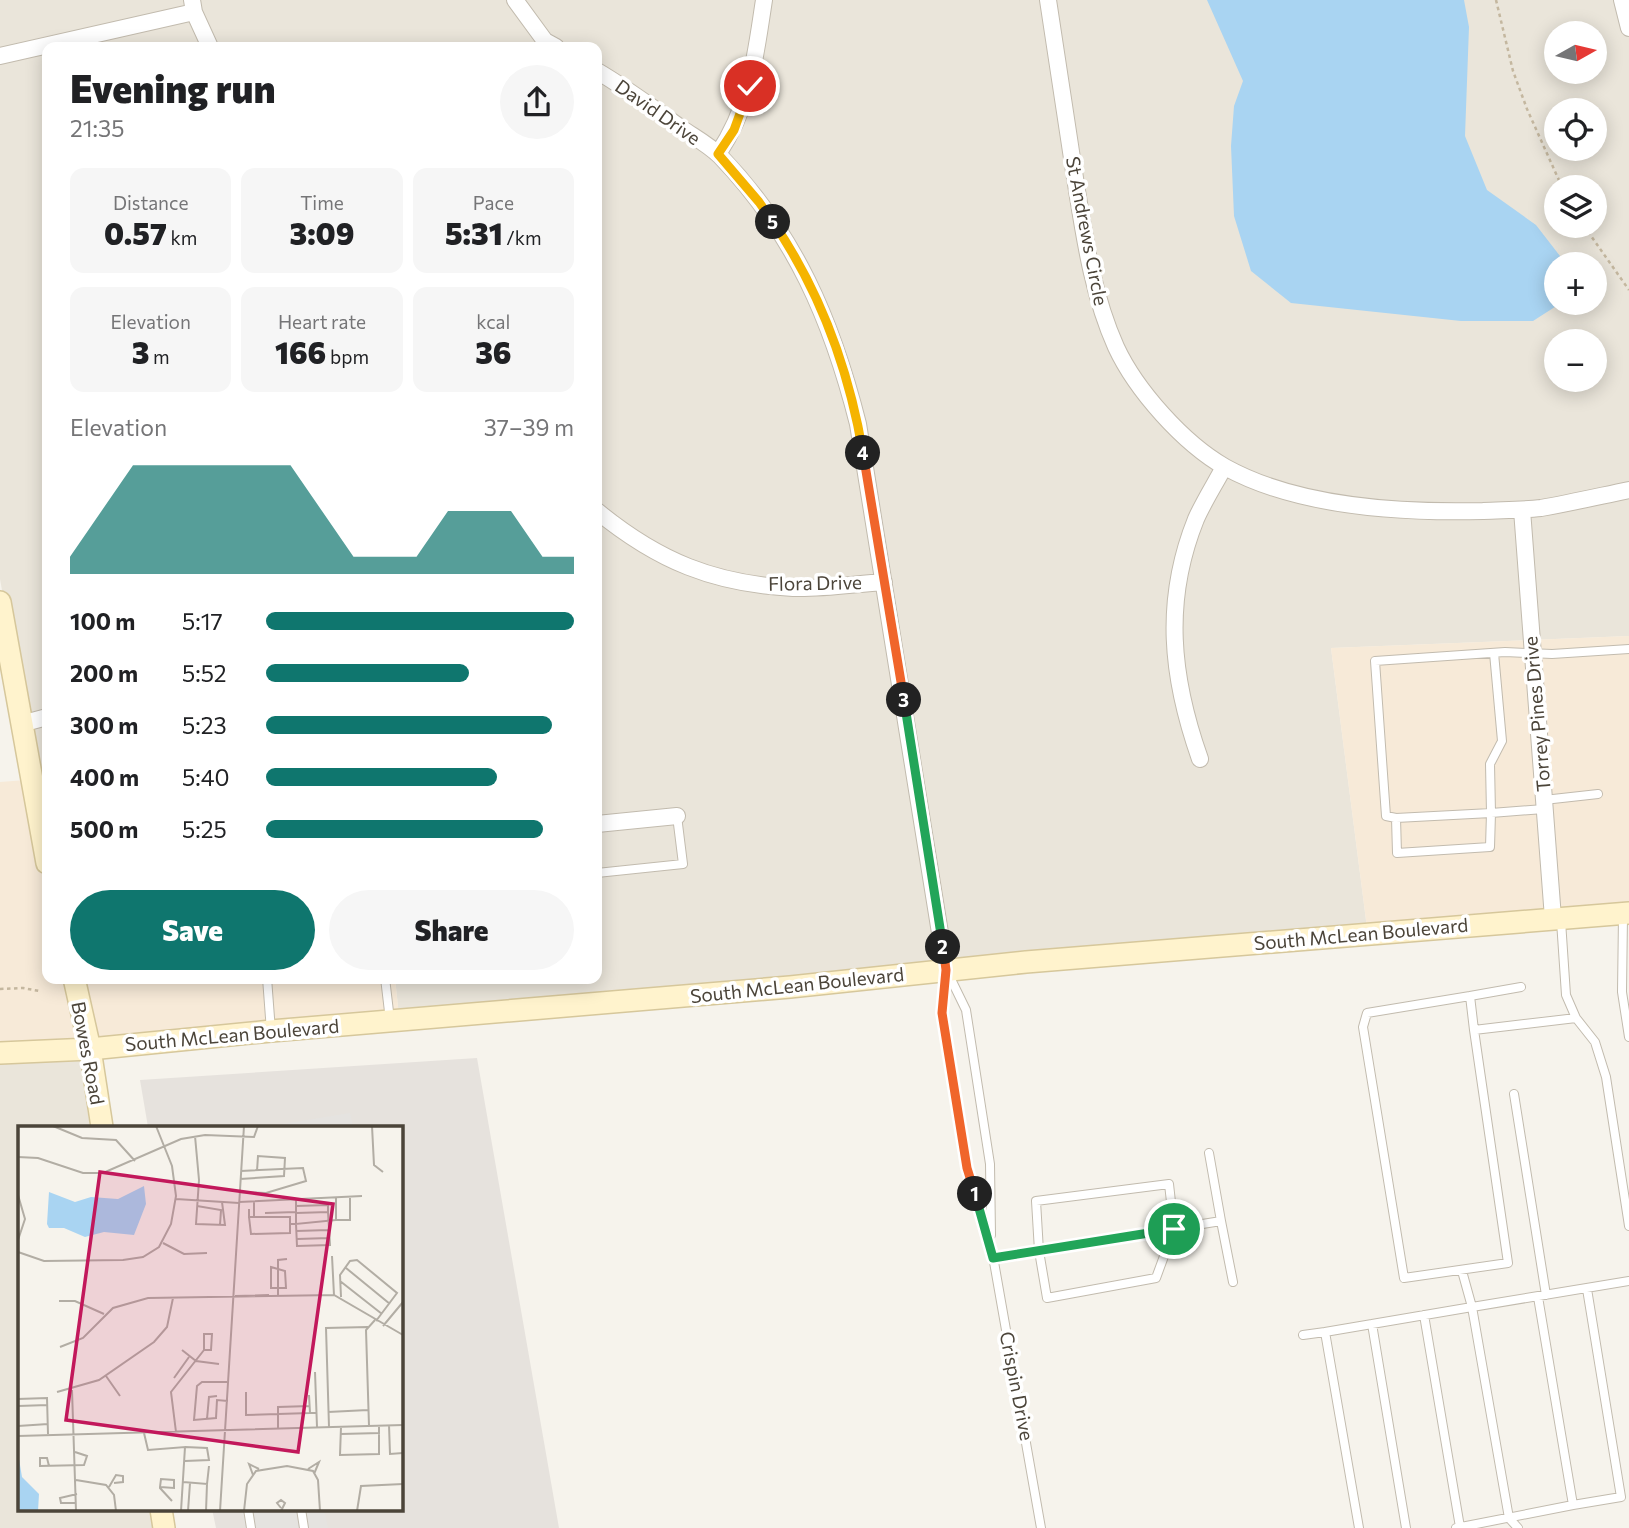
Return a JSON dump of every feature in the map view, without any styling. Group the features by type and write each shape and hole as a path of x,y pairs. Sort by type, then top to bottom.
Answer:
{"main road":[{"path":"0,602 21,724 39,785 42,815"},
{"name":"South McLean Boulevard","path":"0,1053 90,1049 390,1020 790,987 946,970 1626,913"},
{"name":"Bowes Road","path":"75,984 90,1049 102,1126"},
{"path":"161,1510 164,1528"}],"street":[{"path":"515,0 547,42"},
{"path":"718,154 734,130 750,86 764,0"},
{"name":"St Andrews Circle","path":"1048,0 1083,228 1099,299 1117,348 1146,394 1173,426 1224,467 1291,493 1354,505 1413,510 1521,510 1629,489"},
{"path":"1622,0 1629,29"},
{"path":"54,42 193,6 208,42"},
{"path":"0,56 42,45"},
{"name":"David Drive","path":"602,74 624,86 718,154"},
{"name":"Crispin Drive","path":"718,154 759,202 790,248 826,320 844,368 858,424 946,970"},
{"path":"1200,759 1185,716 1177,677 1174,648 1175,611 1178,582 1197,517 1224,467"},
{"name":"Torrey Pines Drive","path":"1521,510 1544,804 1557,918"},
{"name":"Flora Drive","path":"602,516 629,538 691,570 741,583 795,588 884,582"},
{"path":"21,724 42,718"},
{"path":"602,824 677,816"}],"lane":[{"path":"1598,794 1491,813 1396,818 1385,816 1375,661 1494,653 1589,653 1629,649"},
{"path":"1396,818 1397,853 1490,848 1490,764 1502,741 1494,653"},
{"path":"602,872 683,864 677,816"},
{"path":"1626,913 1622,992 1629,1037"},
{"path":"1557,918 1566,995 1576,1018 1595,1042 1606,1077 1629,1226"},
{"name":"Crispin Drive","path":"946,970 942,1013 967,1168 991,1245"},
{"name":"Crispin Drive","path":"946,970 966,1010 990,1164 991,1245 1041,1528"},
{"path":"267,984 271,1031"},
{"path":"386,984 390,1020"},
{"path":"1470,996 1508,1263 1404,1278 1363,1027 1367,1013 1521,987"},
{"path":"1474,1030 1576,1018"},
{"path":"1514,1094 1573,1505"},
{"path":"1209,1153 1233,1282"},
{"path":"1169,1184 1174,1229 1156,1278 1047,1298 1039,1251 1036,1201 1169,1184"},
{"path":"993,1258 1221,1221"},
{"path":"1462,1271 1472,1307 1509,1518 1518,1528"},
{"path":"1303,1335 1629,1282"},
{"path":"1424,1315 1458,1527 1621,1497 1587,1289"},
{"path":"1372,1324 1406,1528"},
{"path":"1325,1332 1359,1528"},
{"path":"248,1510 251,1528"},
{"path":"301,1510 304,1528"}],"path":[{"path":"1496,0 1513,71 1557,175"},
{"path":"1592,238 1629,290"},
{"path":"0,989 23,988 39,991"}],"shaded area":[{"path":"0,0 1629,0 1629,636 1331,648 1367,928 399,1016 396,984 602,984 602,42 42,42 42,818 0,579"},
{"path":"1629,636 1629,910 1367,928 1331,648"},
{"path":"26,780 42,862 42,984 66,984 78,1043 0,1048 0,782"},
{"path":"77,984 396,984 399,1016 89,1042"},
{"path":"79,1057 90,1126 18,1126 18,1510 153,1510 156,1528 0,1528 0,1062"},
{"path":"477,1058 559,1528 216,1528 212,1510 402,1510 402,1126 148,1126 140,1080"},
{"path":"350,1113 353,1126 270,1126"},
{"path":"241,1510 324,1510 328,1528 245,1528"}],"water":[{"path":"1207,0 1464,0 1469,27 1465,136 1487,190 1536,225 1557,252 1544,252 1544,314 1533,321 1461,321 1291,303 1251,271 1234,216 1231,146 1234,106 1243,81"}],"route":[{"path":"750,86 734,130 718,154 759,202 790,248 826,320 844,368 858,424 946,970 942,1013 967,1168 993,1258 1174,1229"}]}
